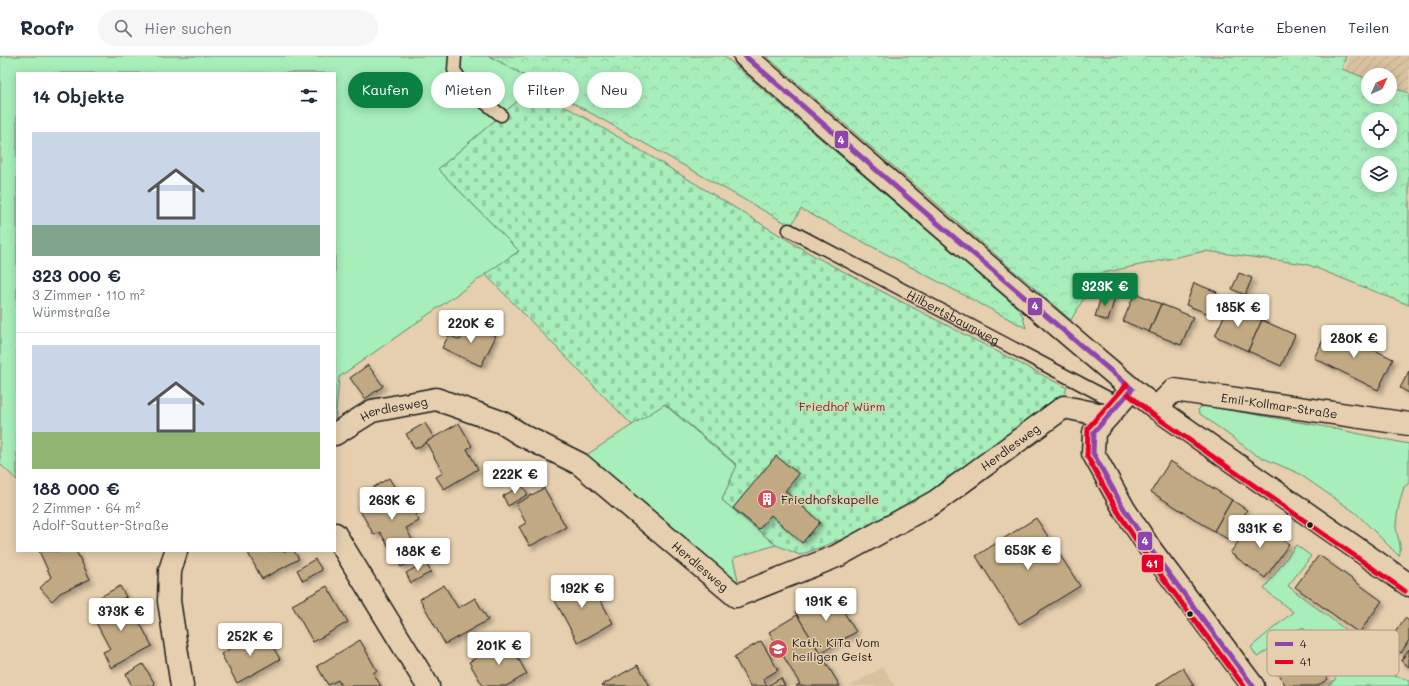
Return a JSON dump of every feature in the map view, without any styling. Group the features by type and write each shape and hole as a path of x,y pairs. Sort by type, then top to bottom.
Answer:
{"street":[{"path":"744,56 935,221 1120,403 1156,408 1409,585"},
{"name":"Emil-Kollmar-Straße","path":"1156,408 1174,390 1409,424"},
{"name":"Herdlesweg","path":"336,433 372,411 436,399 501,422 580,464 736,596 837,556 935,502 1064,407 1120,403"},
{"path":"1120,403 1094,432 1093,453 1106,479 1151,550 1253,686"},
{"path":"336,536 428,686"},
{"path":"176,552 170,571 168,601 182,686"}],"lane":[{"path":"455,56 454,70 466,88 502,115"},
{"name":"Hilbertsbaumweg","path":"789,230 1120,403"}],"shaded area":[{"path":"1350,56 1409,56 1409,93 1397,89 1397,68 1361,68 1361,77 1345,71"},
{"name":"Kath. KiTa Vom heiligen Geist","path":"790,619 830,686 750,686 734,657 771,636 769,632"},
{"name":"Kath. KiTa Vom heiligen Geist","path":"883,667 895,686 850,686"}],"green space":[{"path":"0,56 488,56 518,72 513,72 513,105 438,169 519,251 339,377 336,414 336,72 16,72 16,479 0,464"},
{"path":"488,56 724,56 1019,309 1026,328 801,209 791,226 579,106 579,72 518,72"},
{"path":"766,56 1346,56 1342,69 1361,76 1361,104 1397,104 1397,89 1409,93 1409,305 1306,264 1205,251 1098,274 1071,320"},
{"name":"Friedhof Würm","path":"513,105 513,108 568,108 627,142 814,256 1067,388 1060,404 948,483 866,530 800,555 776,545 722,500 737,465 665,404 632,425 485,274 519,251 438,169"},
{"path":"664,404 737,466 722,500 776,545 733,558 738,580 732,584 582,458"},
{"path":"1205,406 1316,425 1409,444 1409,483 1404,487 1396,525 1400,545 1399,556 1356,513 1298,473 1256,455 1199,413 1198,410"},
{"path":"1296,545 1311,556 1288,586 1346,630 1305,630 1303,627 1298,630 1271,630 1293,612 1264,589"},
{"path":"1267,634 1267,650 1257,657 1251,647"},
{"path":"1334,676 1395,676 1409,680 1409,686 1328,686 1336,679"}],"building":[{"path":"1239,273 1252,278 1245,295 1232,289"},
{"path":"1194,283 1217,292 1209,314 1186,305"},
{"path":"1102,293 1115,297 1108,321 1095,317"},
{"path":"1135,293 1161,304 1149,332 1123,321"},
{"path":"1161,304 1193,317 1181,345 1149,332"},
{"path":"1229,305 1262,320 1248,351 1215,336"},
{"path":"1262,320 1295,335 1281,366 1248,351"},
{"path":"468,323 496,336 481,366 442,348 449,335 460,340"},
{"path":"1329,328 1393,359 1378,390 1314,358"},
{"path":"368,365 383,386 365,399 350,378"},
{"path":"1409,371 1409,393 1400,388"},
{"path":"425,423 434,438 415,449 406,434"},
{"path":"459,423 472,446 467,449 478,469 444,489 436,477 443,473 426,442"},
{"name":"Friedhofskapelle","path":"776,456 799,474 785,491 820,522 802,543 771,515 759,529 733,508"},
{"path":"1170,461 1232,500 1214,531 1151,492"},
{"path":"389,478 398,493 402,491 419,521 406,528 421,556 401,567 380,532 374,535 358,507 374,498 369,490"},
{"path":"522,485 528,494 508,506 503,496"},
{"path":"544,488 566,527 530,546 519,527 526,523 516,504"},
{"path":"1232,500 1247,510 1229,540 1214,531"},
{"path":"1036,518 1080,586 1019,624 976,556"},
{"path":"1254,520 1289,544 1265,578 1230,553"},
{"path":"39,552 76,552 90,579 60,593 52,601 40,588 51,577"},
{"path":"248,552 295,552 299,559 262,579"},
{"path":"1319,555 1382,601 1361,630 1355,630 1295,587"},
{"path":"315,559 322,570 303,581 297,570"},
{"path":"425,562 431,572 411,583 406,573"},
{"path":"587,576 613,623 578,643 552,595"},
{"path":"444,585 458,608 475,598 488,620 445,644 420,599"},
{"path":"120,586 126,597 106,608 100,597"},
{"path":"327,586 348,622 313,642 292,605"},
{"path":"831,591 856,632 820,653 795,612"},
{"path":"126,597 152,646 111,668 103,652 110,649 92,615"},
{"path":"797,615 840,686 796,686 800,684 769,632"},
{"path":"1405,618 1409,621 1409,640 1401,653 1399,652 1399,630 1397,630"},
{"path":"263,630 280,659 237,683 221,654"},
{"path":"360,640 377,671 373,673 381,686 341,686 338,680 328,685 317,666"},
{"path":"508,640 527,674 506,686 483,686 469,662"},
{"path":"761,641 778,670 763,679 767,686 750,686 734,657"},
{"path":"1409,649 1409,667 1401,661"},
{"path":"143,664 155,684 152,686 132,686 126,674"},
{"path":"638,665 650,686 602,685"},
{"path":"1183,668 1194,686 1155,686"},
{"path":"1280,676 1326,676 1328,679 1317,686 1286,686"},
{"path":"781,678 785,686 767,686"}],"transit line":[{"name":"4","path":"745,56 1132,389"},
{"name":"41","path":"1127,384 1088,428 1087,456 1118,512 1145,554 1244,686"},
{"name":"4","path":"1132,389 1094,432 1093,453 1124,509 1151,550 1253,686"},
{"name":"41","path":"1128,394 1152,414 1405,591"}],"place":[{"name":"Friedhofskapelle","path":"767,499"},
{"name":"Kath. KiTa Vom heiligen Geist","path":"778,649"}]}
